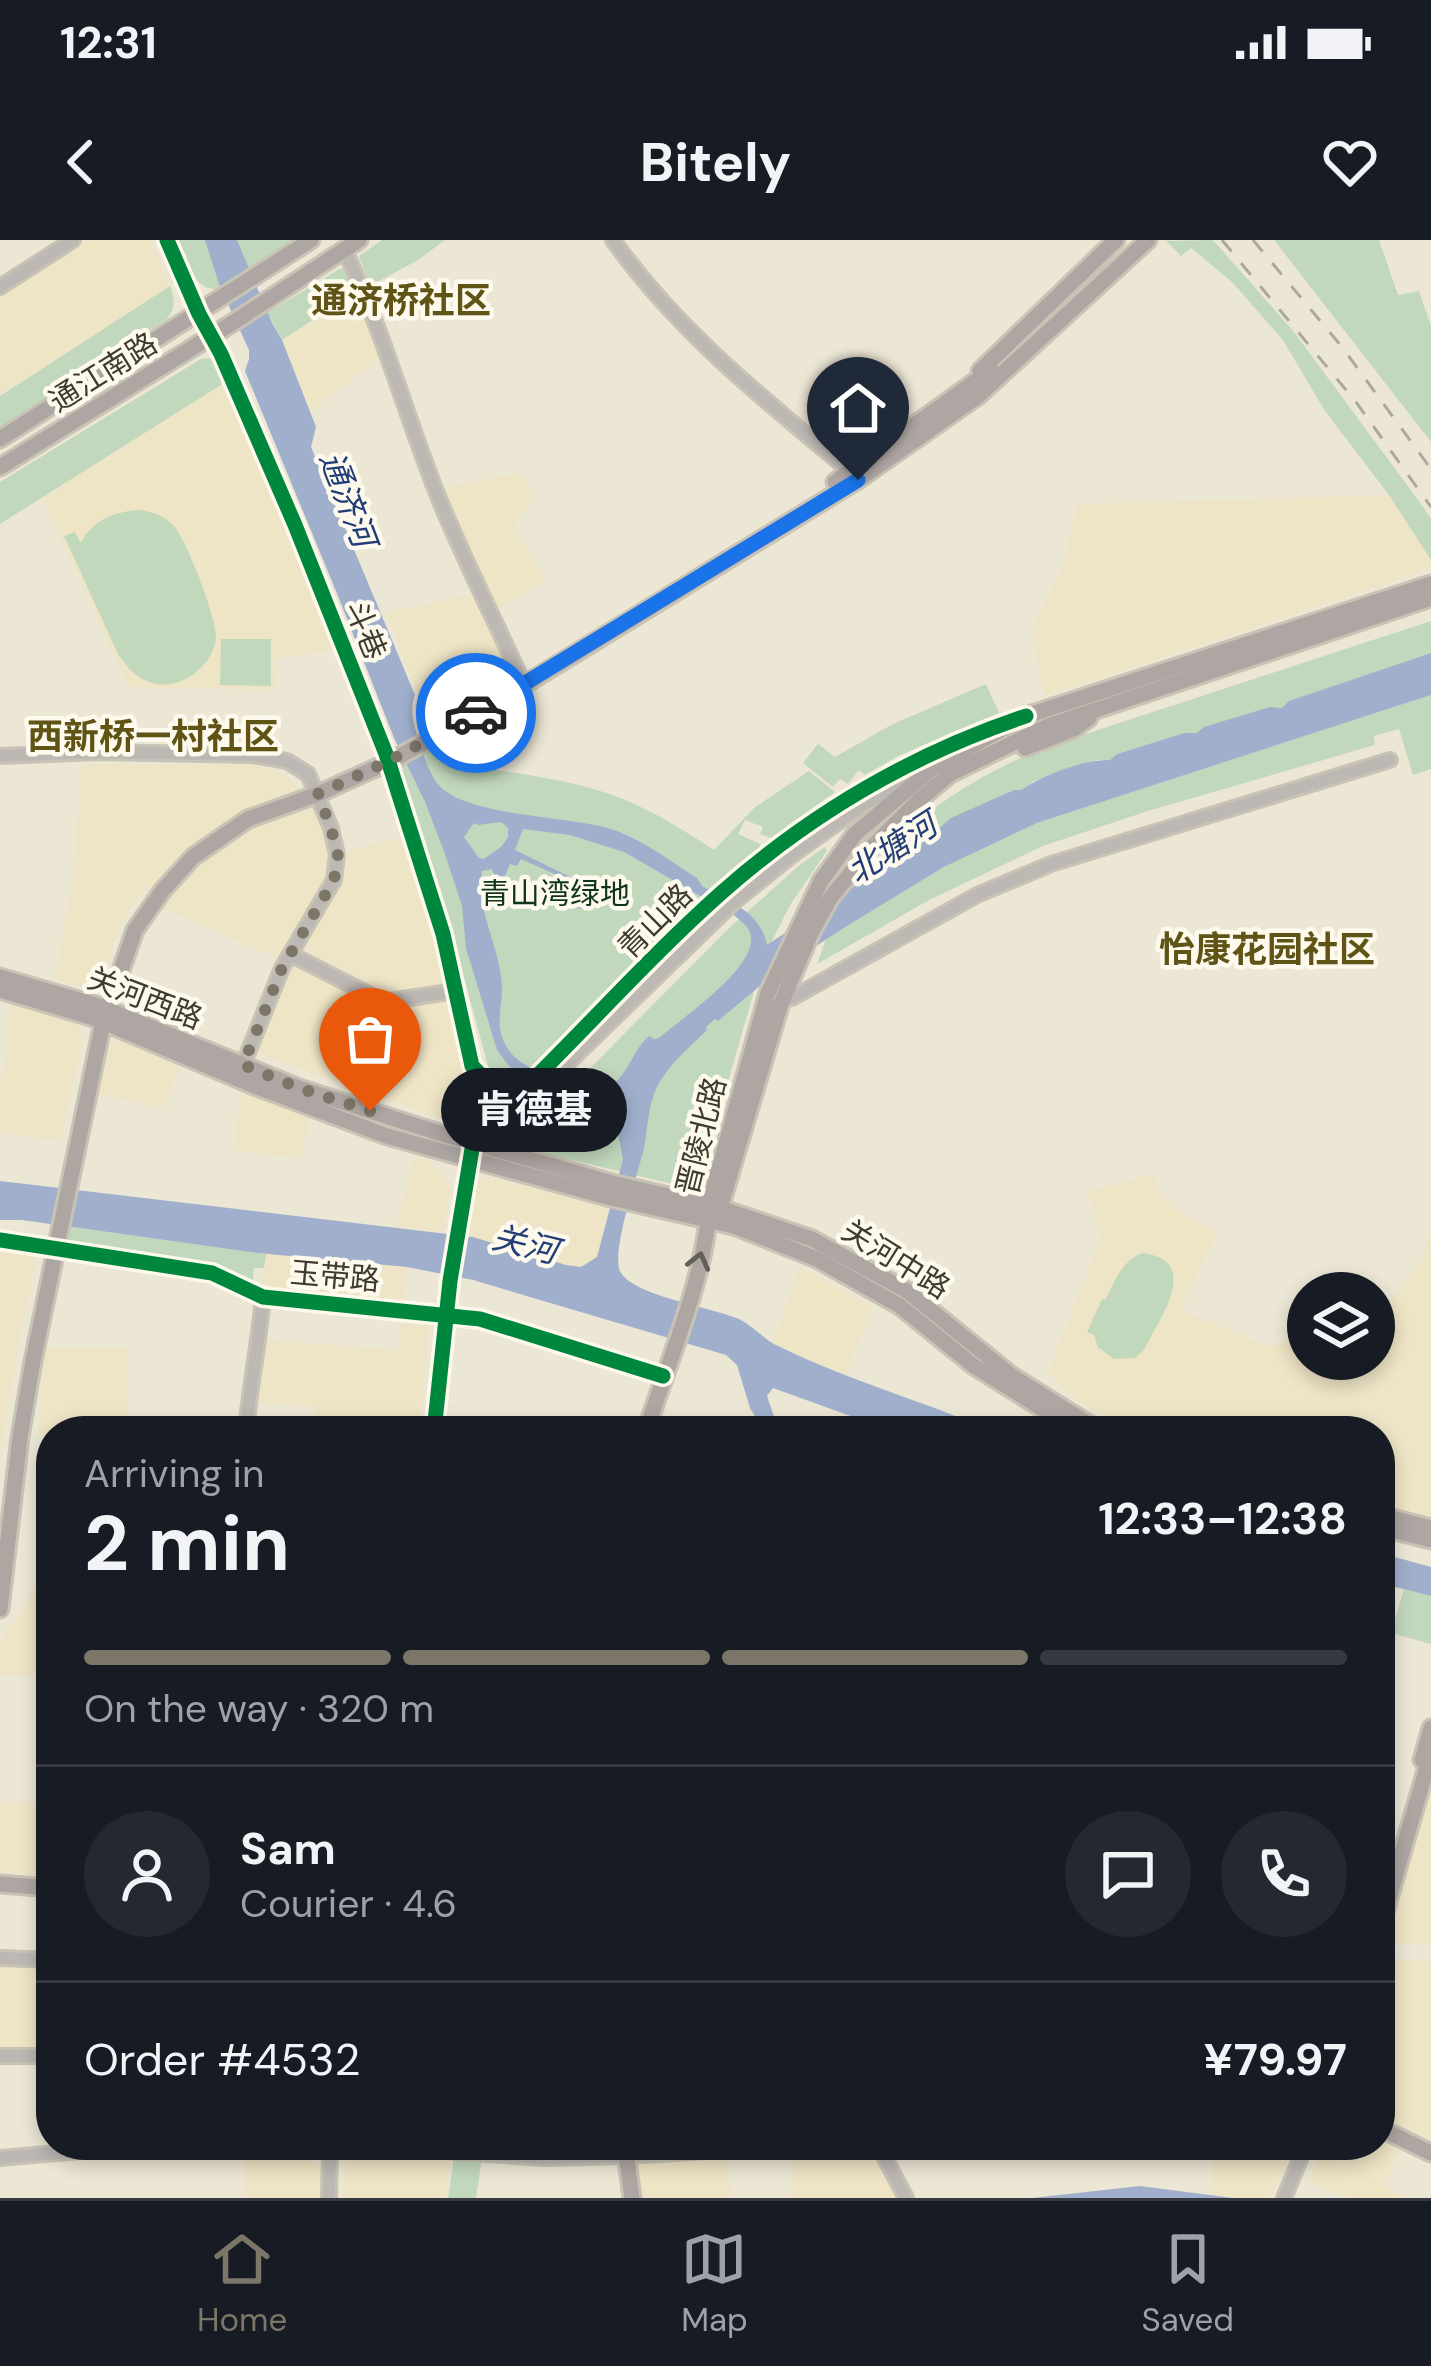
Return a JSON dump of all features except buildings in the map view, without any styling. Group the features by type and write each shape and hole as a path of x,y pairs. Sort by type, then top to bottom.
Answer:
{"main road":[{"name":"通江南路","path":"0,440 311,240"},
{"path":"961,394 1117,240"},
{"path":"437,730 851,472 979,381 1136,240"},
{"path":"0,1534 16,1408 101,1014 126,926 185,852 239,815 317,791 524,685 858,480 978,396 1148,240"},
{"name":"通江南路","path":"0,467 352,244"},
{"name":"晋陵北路","path":"712,1212 768,993 821,881 855,833 934,767 1026,716 1431,584"},
{"name":"晋陵北路","path":"712,1212 738,1148 780,1006 811,933 874,845 950,774 1048,726 1431,598"},
{"path":"838,893 931,800 977,768 1074,729 1103,708"},
{"path":"738,1148 755,1121 802,962"},
{"name":"关河西路","path":"0,977 476,1149 636,1196"},
{"name":"关河西路","path":"0,990 101,1014 257,1087 387,1136 476,1149"},
{"name":"关河中路","path":"636,1196 812,1239 908,1291 1012,1376 1076,1416"},
{"path":"651,1416 712,1212"},
{"name":"关河中路","path":"712,1212 734,1226 817,1259 900,1306 974,1366 1054,1416"},
{"path":"0,1609 20,1437 52,1243"},
{"path":"1395,1519 1431,1528"},
{"path":"1395,1531 1431,1540"},
{"path":"1395,1850 1431,1728"},
{"path":"1395,1878 1431,1754"},
{"path":"0,1888 36,1891"},
{"path":"1395,2135 1431,2153"},
{"path":"626,2160 632,2198"}],"street":[{"path":"0,287 73,240"},
{"name":"斗巷","path":"166,240 295,525 388,758 443,934 472,1066 510,1104"},
{"path":"613,240 640,279 719,362 851,472"},
{"path":"352,244 442,506 520,676"},
{"name":"青山路","path":"715,909 721,893 853,794 927,754 1026,716"},
{"name":"青山路","path":"476,1149 715,909 734,902 861,806 934,767 1048,726"},
{"path":"0,756 97,752 252,755 286,761 308,774 338,856 334,880 290,954 243,1065"},
{"path":"792,998 977,895 1051,864 1390,760"},
{"path":"290,954 380,1000 455,991"},
{"name":"青山路","path":"476,1149 479,1132 532,1089"},
{"path":"436,1416 450,1281 476,1149"},
{"name":"玉带路","path":"0,1240 52,1243 212,1274 262,1297 480,1319 663,1376"},
{"path":"247,1416 262,1297"},
{"path":"0,1958 36,1959"},
{"path":"0,2056 36,2056"},
{"path":"0,2158 36,2155"},
{"path":"329,2198 330,2160"},
{"path":"886,2160 906,2198"},
{"path":"1288,2198 1304,2160"}],"shaded area":[{"path":"88,240 150,240 170,286 0,395 0,296"},
{"path":"359,290 384,355 310,412 282,340"},
{"path":"224,383 335,649 274,660 275,690 129,687 42,498"},
{"path":"521,473 535,501 520,513 518,535 546,580 498,609 442,488"},
{"path":"1389,495 1431,560 1431,569 1045,696 1032,634 1061,573 1078,504"},
{"path":"474,594 509,671 427,720 386,613"},
{"path":"82,764 255,764 289,778 315,811 329,841 331,863 326,885 280,959 157,905 165,896 147,886 122,921 99,987 93,991 55,979 73,877"},
{"path":"406,837 451,987 387,998 314,957 305,942 339,878 342,852"},
{"path":"293,966 383,1010 451,999 473,1085 486,1105 463,1120 440,1118 253,1052 286,970"},
{"path":"10,1000 78,1022 82,1044 60,1141 0,1133 0,1077 4,1076"},
{"path":"121,1041 179,1066 164,1108 98,1094 110,1045"},
{"path":"241,1089 311,1117 300,1158 234,1151"},
{"path":"414,1156 441,1172 450,1191 443,1232 396,1227"},
{"path":"1152,1174 1175,1209 1218,1232 1181,1309 1266,1347 1287,1342 1287,1380 1395,1380 1395,1296 1422,1260 1431,1226 1431,1517 1395,1508 1395,1416 1103,1416 1047,1374 1101,1238 1088,1192"},
{"path":"489,1177 608,1208 597,1257 581,1267 566,1265 466,1236 475,1183"},
{"path":"0,1242 36,1249 37,1257 0,1454"},
{"path":"266,1254 407,1267 404,1306 263,1294"},
{"path":"800,1268 873,1307 845,1376 772,1344"},
{"path":"402,1315 422,1317 429,1323 421,1416 316,1416 314,1406 260,1403 265,1340 399,1350"},
{"path":"42,1347 128,1348 127,1416 39,1416"},
{"path":"36,1580 36,1676 0,1675 0,1646"},
{"path":"1431,1788 1431,1946 1395,1943 1395,1911"},
{"path":"0,1802 36,1802 36,1876 0,1871"},
{"path":"1395,1960 1431,1962 1431,2140 1395,2123"},
{"path":"3,1965 36,1966 36,2052 0,2048"},
{"path":"244,2160 312,2160 323,2171 322,2198 243,2198"},
{"path":"345,2160 451,2160 445,2198 343,2198"},
{"path":"728,2160 731,2198 639,2198 635,2172 640,2162"},
{"path":"792,2160 879,2160 898,2198 792,2198"},
{"path":"1213,2160 1288,2160 1270,2198 1209,2195"},
{"path":"1316,2160 1395,2160 1384,2186 1410,2198 1346,2198 1308,2182"}],"green space":[{"path":"177,240 293,240 216,289 195,279"},
{"path":"382,240 445,240 370,286 359,256"},
{"path":"1213,240 1294,332 1424,508 1431,519 1431,560 1325,411 1283,340 1233,283 1191,248 1181,256 1166,241"},
{"path":"1274,240 1379,240 1398,295 1419,291 1431,326 1431,442"},
{"path":"341,268 348,270 359,290 282,340 267,313"},
{"path":"170,286 174,304 167,319 0,427 0,396"},
{"path":"209,358 215,361 224,383 0,524 0,482"},
{"path":"139,510 161,516 179,533 212,615 213,650 199,670 179,682 156,684 140,678 118,654 64,536 75,532 81,543 105,519"},
{"path":"1431,621 1431,653 1290,701 1282,708 1184,733 1032,782 938,829 930,828 875,861 935,808 1023,757"},
{"path":"221,639 271,639 271,686 220,685"},
{"path":"986,684 999,713 865,775 859,770 848,784 840,779 833,787 803,763 818,744 835,757 893,724"},
{"path":"1431,695 1431,769 1413,775 1399,729 1374,736 1375,745 1043,846 929,900 817,964 826,939 944,867 1037,823"},
{"name":"青山湾绿地","path":"470,723 465,765 604,792 658,816 714,850 754,808 809,771 835,792 771,838 760,834 763,827 745,820 738,834 761,848 711,891 510,1092 490,1073 399,765"},
{"path":"825,847 827,851 790,905 764,957 703,1168 693,1180 677,1185 530,1150 528,1131 728,929"},
{"path":"64,1226 266,1254 264,1268 254,1268 252,1287 214,1267 63,1241"},
{"path":"1143,1253 1171,1267 1172,1293 1144,1350 1135,1358 1114,1359 1087,1332 1120,1272"},
{"path":"1404,1589 1431,1596 1431,1644 1395,1634"},
{"path":"454,2160 482,2160 476,2198 448,2198"}],"water":[{"path":"205,240 237,240 282,340 316,427 311,447 415,695 414,723 437,783 450,794 491,809 589,824 631,837 742,909 758,924 767,945 858,884 875,861 930,828 938,829 951,818 1014,790 1075,766 1110,760 1270,707 1282,708 1289,701 1431,653 1431,695 1037,823 944,867 779,970 706,1027 658,1085 622,1232 621,1273 643,1289 741,1320 804,1358 953,1416 850,1416 773,1388 767,1396 774,1416 755,1416 737,1365 726,1355 473,1280 407,1267 0,1220 0,1181 473,1237 581,1267 597,1257 623,1159 617,1130 609,1116 520,1074 497,1050 466,948 462,906 444,851 245,371 249,350","holes":["501,822 508,828 502,846 484,859 464,837 474,823","523,829 570,835 624,852 735,916 751,939 749,951 729,979 659,1038 649,1036 621,1076 605,1089 582,1088 531,1068 510,1052 502,1037 501,975 483,902 482,871 492,869 499,890 509,895 511,888 502,883 510,864 517,866 521,859 586,888 575,907 581,909 591,887 515,850"]},
{"path":"1395,1557 1431,1567 1431,1596 1395,1587"},
{"path":"1140,2186 1233,2198 1032,2198"}],"railway":[{"path":"1222,240 1356,402 1431,507"},
{"path":"1253,240 1342,347 1431,469"}],"cycle path":[{"path":"167,240 295,525 386,754 443,934 472,1066 510,1104"},
{"path":"436,1416 450,1281 473,1143 479,1132 689,923 754,865 864,789 943,749 1026,716"},
{"path":"0,1240 212,1273 263,1297 480,1319 663,1376"}],"way so far":[{"path":"370,1111 243,1065 282,968 334,880 338,856 318,794 476,713"}],"place":[{"name":"肯德基","path":"370,1111"}],"district":[{"name":"通济桥社区","path":"401,300"},
{"name":"西新桥一村社区","path":"153,736"},
{"name":"怡康花园社区","path":"1267,949"}],"route":[{"path":"476,713 858,480"}],"water label":[{"name":"通济河","path":"348,499"},
{"name":"北塘河","path":"892,848"},
{"name":"关河","path":"525,1244"}]}
